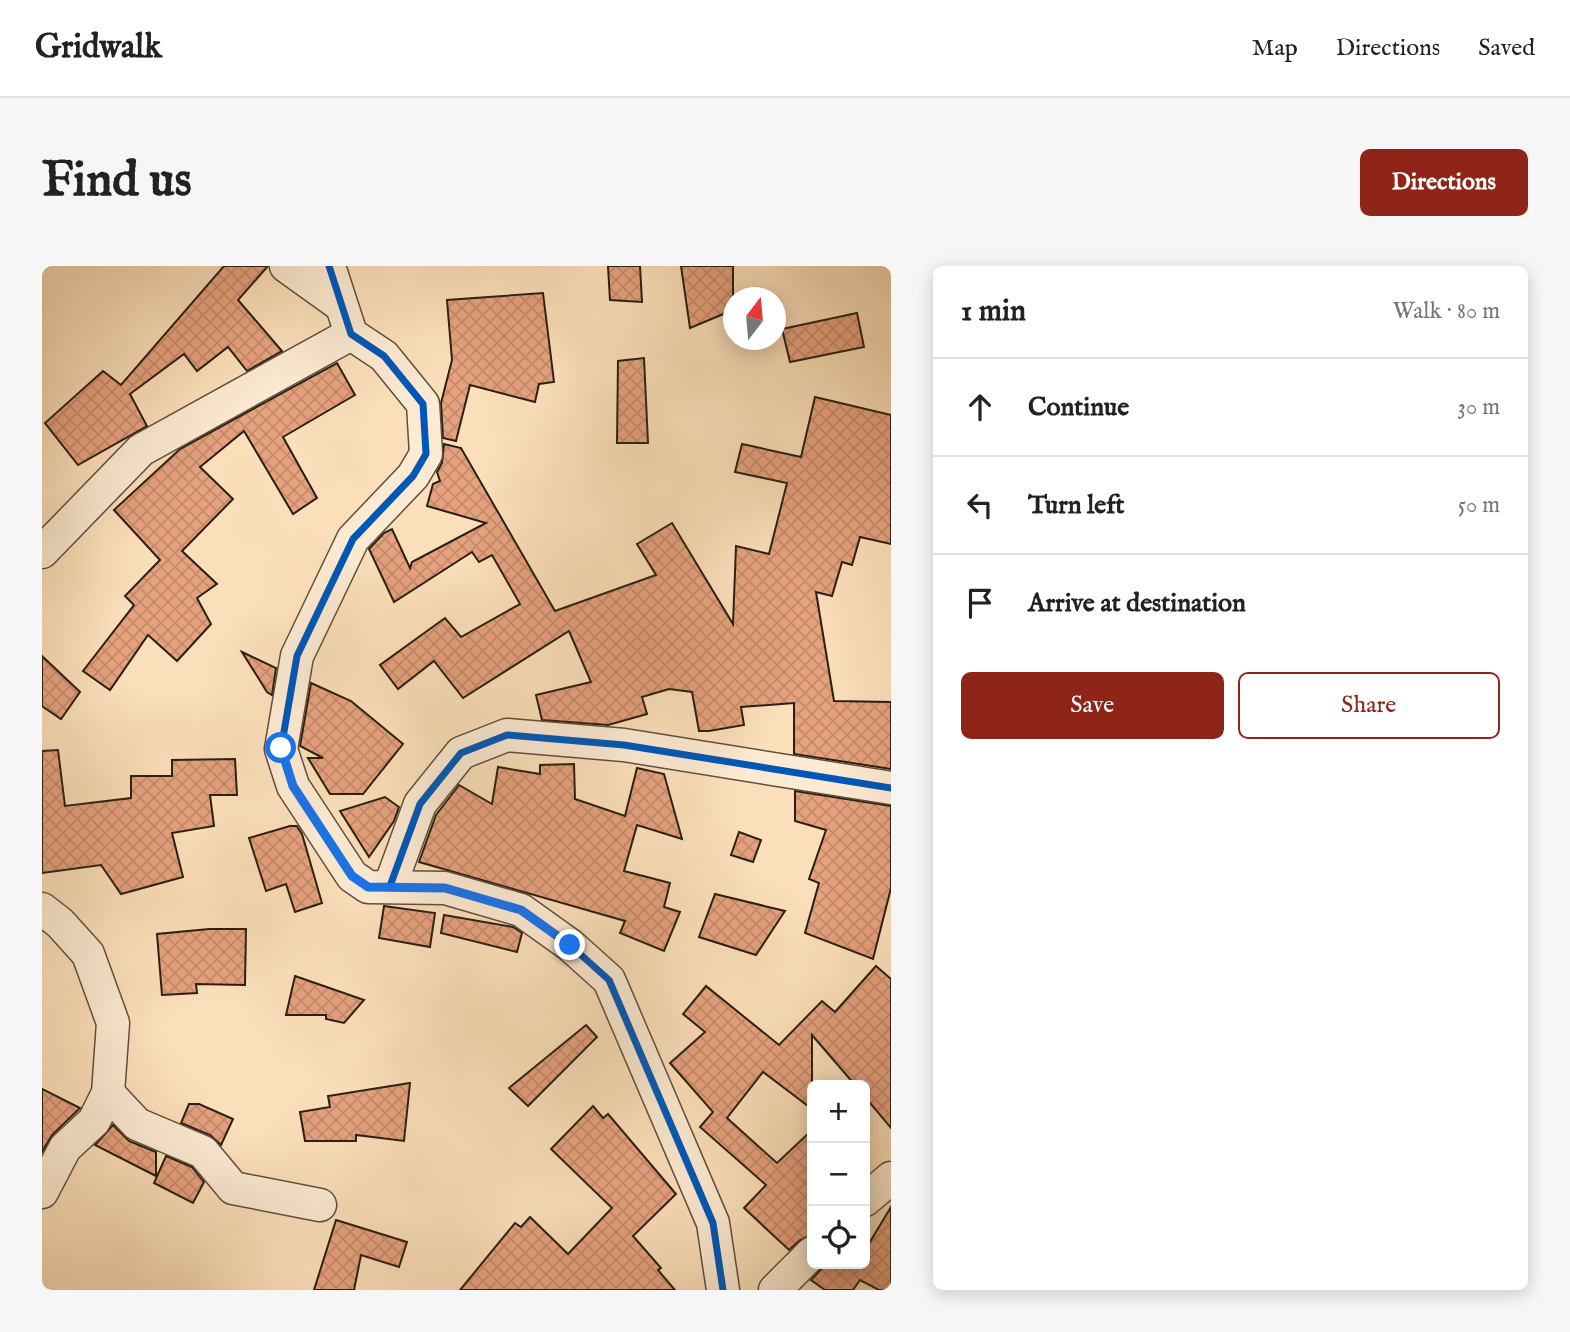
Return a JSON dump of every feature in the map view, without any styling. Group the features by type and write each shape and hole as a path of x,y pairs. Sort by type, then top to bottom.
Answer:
{"street":[{"path":"286,266 339,304"},
{"path":"329,266 339,304 351,334 384,356 423,404 426,454 413,476 354,539 298,656 281,748 293,786 352,876 368,887 445,888 521,910 570,945 608,980 713,1223 723,1290"},
{"path":"42,552 141,450 351,334"},
{"path":"390,886 420,804 461,753 507,735 624,745 891,788"},
{"path":"42,909 60,923 88,954 113,1023 108,1093 94,1121 65,1148 42,1192"},
{"path":"108,1093 137,1124 203,1152 233,1188 320,1205"},
{"path":"870,1196 891,1178"},
{"path":"775,1290 807,1258"}],"building":[{"path":"224,266 268,266 238,300 282,351 247,371 228,347 197,371 184,354 130,394 147,426 78,465 45,423 103,371 121,385"},
{"path":"608,266 640,266 642,302 610,300"},
{"path":"681,266 733,266 733,287 723,287 723,314 690,328"},
{"path":"543,293 554,382 539,384 535,402 470,385 456,441 443,438 441,403 452,360 447,300"},
{"path":"857,313 864,347 790,362 786,328"},
{"path":"644,358 648,443 617,443 618,361"},
{"path":"337,363 355,395 283,437 317,498 293,514 244,431 200,467 233,499 182,551 217,584 197,598 211,624 177,661 148,635 110,690 83,671 134,605 125,596 160,560 114,510 180,449"},
{"path":"815,397 891,415 891,544 860,537 852,565 842,562 832,596 816,592 834,701 891,702 891,769 794,754 794,703 741,707 744,725 699,731 692,692 669,689 642,697 647,714 608,725 542,720 536,695 591,682 569,631 463,698 434,661 398,689 380,665 445,618 461,637 520,604 492,555 479,562 472,552 394,602 369,549 384,533 392,529 410,568 412,562 486,523 427,506 433,484 440,481 437,472 442,463 444,444 461,448 555,611 656,575 637,544 672,523 733,624 736,546 769,554 787,483 735,472 742,444 801,457"},
{"path":"242,652 276,668 272,695 267,692"},
{"path":"42,656 80,692 61,719 42,706"},
{"path":"311,683 351,701 403,744 363,794 330,794 308,758 323,758 300,746"},
{"path":"58,750 65,806 131,798 131,776 172,776 172,760 235,759 237,795 210,795 214,826 172,833 183,877 121,894 101,865 42,873 42,751"},
{"path":"574,764 575,799 625,816 637,768 664,774 682,839 637,825 624,871 670,883 664,907 680,912 664,951 620,933 625,921 419,862 436,815 459,785 492,804 498,767 540,774 540,765"},
{"path":"795,791 891,806 891,888 873,959 805,933 819,883 809,879 826,830 795,821"},
{"path":"385,797 399,807 394,821 369,857 340,811"},
{"path":"297,826 302,834 322,903 295,912 286,884 266,891 249,838"},
{"path":"739,832 761,840 753,862 731,855"},
{"path":"715,894 785,911 756,955 699,937"},
{"path":"384,906 435,913 430,947 379,938"},
{"path":"444,915 513,927 522,933 517,952 441,933"},
{"path":"246,929 245,985 196,984 197,993 162,995 157,934"},
{"path":"876,966 891,979 891,1128 870,1103 870,1080 851,1080 812,1035 812,1080 807,1080 807,1105 763,1072 727,1118 777,1163 807,1135 807,1237 789,1250 744,1208 766,1185 700,1127 713,1112 670,1063 705,1032 683,1014 706,986 779,1045 822,1001 835,1012"},
{"path":"295,976 364,1000 344,1023 326,1019 326,1015 286,1015"},
{"path":"586,1025 597,1037 528,1106 509,1088"},
{"path":"410,1083 404,1141 356,1135 356,1141 305,1141 300,1112 330,1107 328,1096"},
{"path":"42,1089 80,1108 52,1135 42,1152"},
{"path":"189,1104 199,1104 233,1119 221,1145 210,1135 181,1123"},
{"path":"593,1106 603,1118 608,1114 676,1194 633,1236 661,1268 658,1270 675,1290 460,1290 515,1223 521,1227 530,1217 568,1254 612,1208 551,1149"},
{"path":"113,1125 129,1141 156,1152 156,1176 95,1145"},
{"path":"166,1156 192,1167 204,1182 193,1203 154,1183"},
{"path":"891,1207 891,1290 879,1290 860,1280 853,1290 825,1290 811,1280 821,1269 870,1269 870,1242"},
{"path":"336,1220 407,1242 399,1267 361,1255 354,1290 314,1290"}],"cycle path":[{"path":"329,266 351,334 384,356 423,404 426,454 413,476 353,539 297,656 281,749 293,786 352,876 368,887 445,888 521,910 570,945 609,980 713,1223 723,1290"},
{"path":"390,886 420,804 461,753 507,735 624,745 891,788"}],"route":[{"path":"281,748 293,786 352,876 368,887 404,885 445,888 521,910 570,945"}]}
